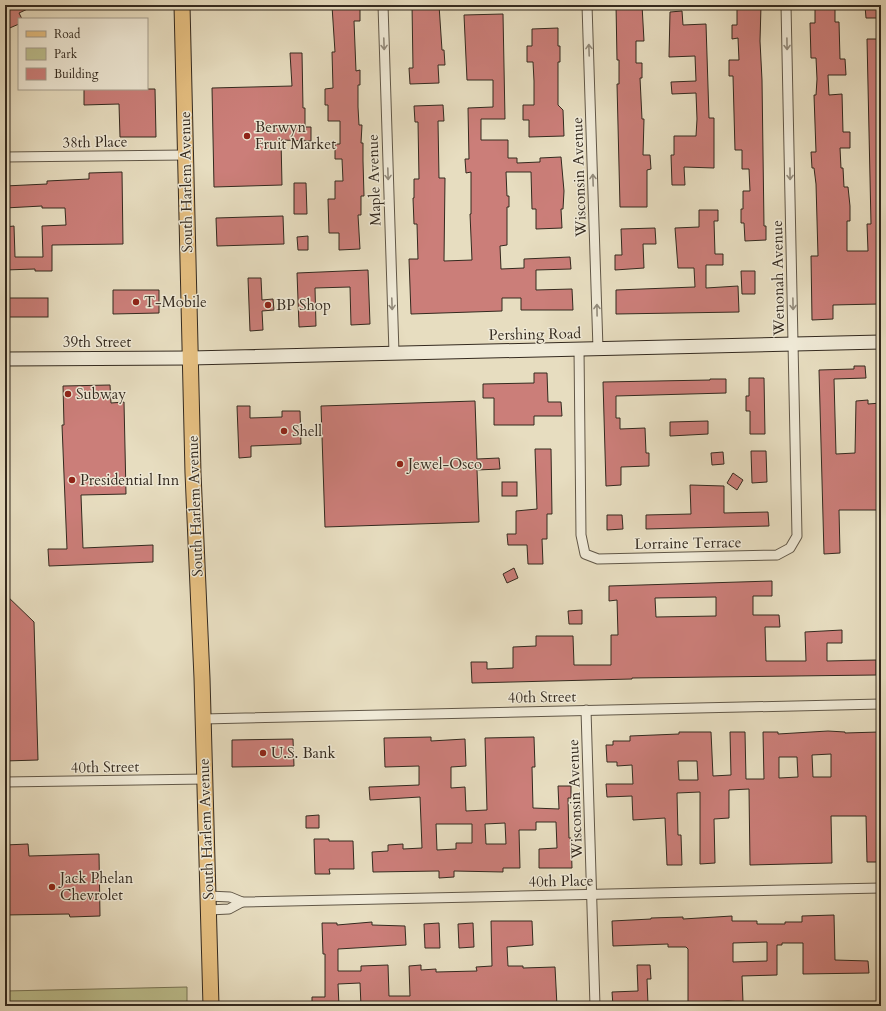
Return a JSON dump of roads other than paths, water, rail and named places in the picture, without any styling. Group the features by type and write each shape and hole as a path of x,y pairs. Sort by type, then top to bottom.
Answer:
{"main road":[{"name":"South Harlem Avenue","path":"182,5 190,358 204,719 211,1006"},
{"name":"Pershing Road","path":"190,358 881,342"},
{"name":"39th Street","path":"5,359 190,358"}],"street":[{"name":"Maple Avenue","path":"383,5 394,353"},
{"name":"Wisconsin Avenue","path":"587,5 598,349"},
{"name":"Wenonah Avenue","path":"786,5 794,344 792,368 797,536 790,548"},
{"name":"38th Place","path":"5,158 185,155"},
{"name":"Lorraine Terrace","path":"579,349 581,535 585,554 598,558 777,555 790,548"},
{"name":"40th Street","path":"204,719 881,704"},
{"name":"Wisconsin Avenue","path":"586,710 595,1006"},
{"name":"40th Street","path":"5,782 205,779"},
{"name":"40th Place","path":"208,903 230,897 242,902 881,888"},
{"name":"40th Place","path":"208,903 229,909 242,902"}],"place":[{"name":"Berwyn Fruit Market","path":"247,136"},
{"name":"T-Mobile","path":"136,302"},
{"name":"BP Shop","path":"268,305"},
{"name":"Subway","path":"68,394"},
{"name":"Shell","path":"284,431"},
{"name":"Jewel-Osco","path":"400,464"},
{"name":"Presidential Inn","path":"72,480"},
{"name":"U.S. Bank","path":"263,753"},
{"name":"Jack Phelan Chevrolet","path":"52,887"}]}
